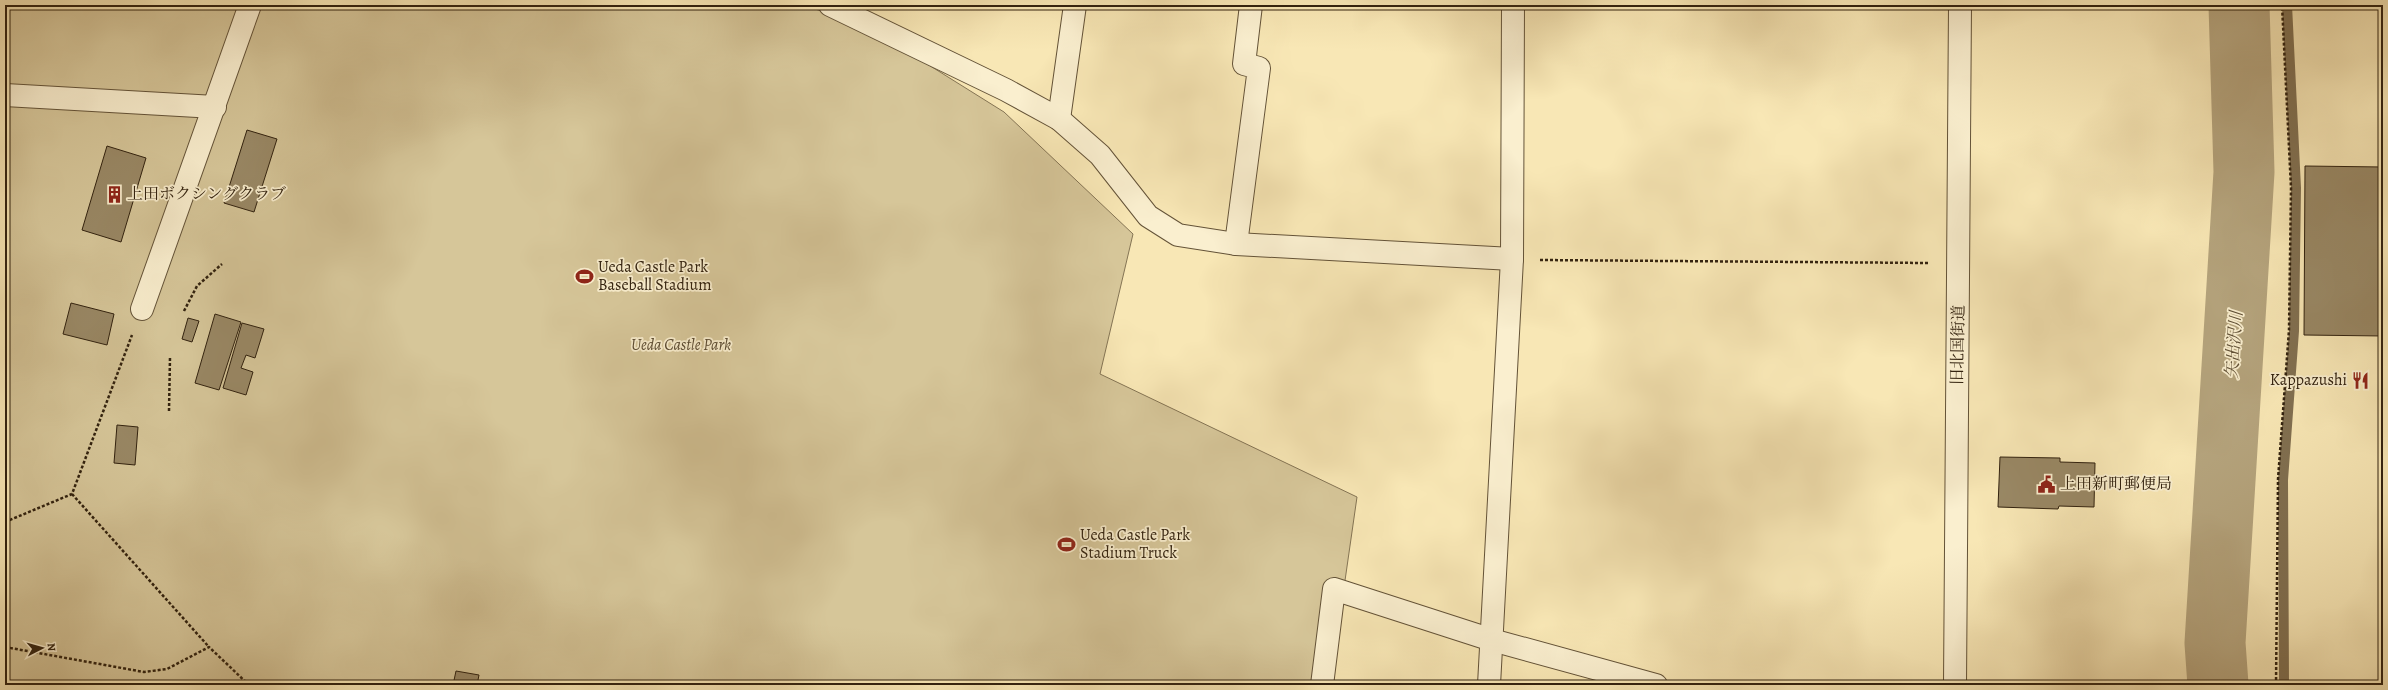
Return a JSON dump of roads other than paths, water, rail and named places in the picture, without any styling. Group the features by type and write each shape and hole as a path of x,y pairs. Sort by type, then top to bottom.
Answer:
{"street":[{"path":"142,309 250,5"},
{"path":"830,5 999,86 1059,119 1100,155 1148,216 1178,234 1236,244 1512,260"},
{"path":"1059,119 1075,5"},
{"path":"1236,244 1259,68 1244,64 1251,5"},
{"path":"1489,685 1512,260 1513,5"},
{"name":"旧北国街道","path":"1955,685 1960,5"},
{"path":"5,95 215,107"},
{"path":"1322,685 1334,589 1492,640 1656,685"}],"waterway":[{"name":"矢出沢川","path":"2218,685 2215,643 2244,172 2239,5"},
{"path":"2284,685 2283,480 2294,331 2296,188 2287,5"}],"place":[{"name":"上田ボクシングクラブ","path":"114,194"},
{"name":"Ueda Castle Park Baseball Stadium","path":"585,276"},
{"name":"Kappazushi","path":"2360,380"},
{"name":"上田新町郵便局","path":"2047,484"},
{"name":"Ueda Castle Park Stadium Truck","path":"1067,544"}],"park label":[{"name":"Ueda Castle Park","path":"681,345"}]}
